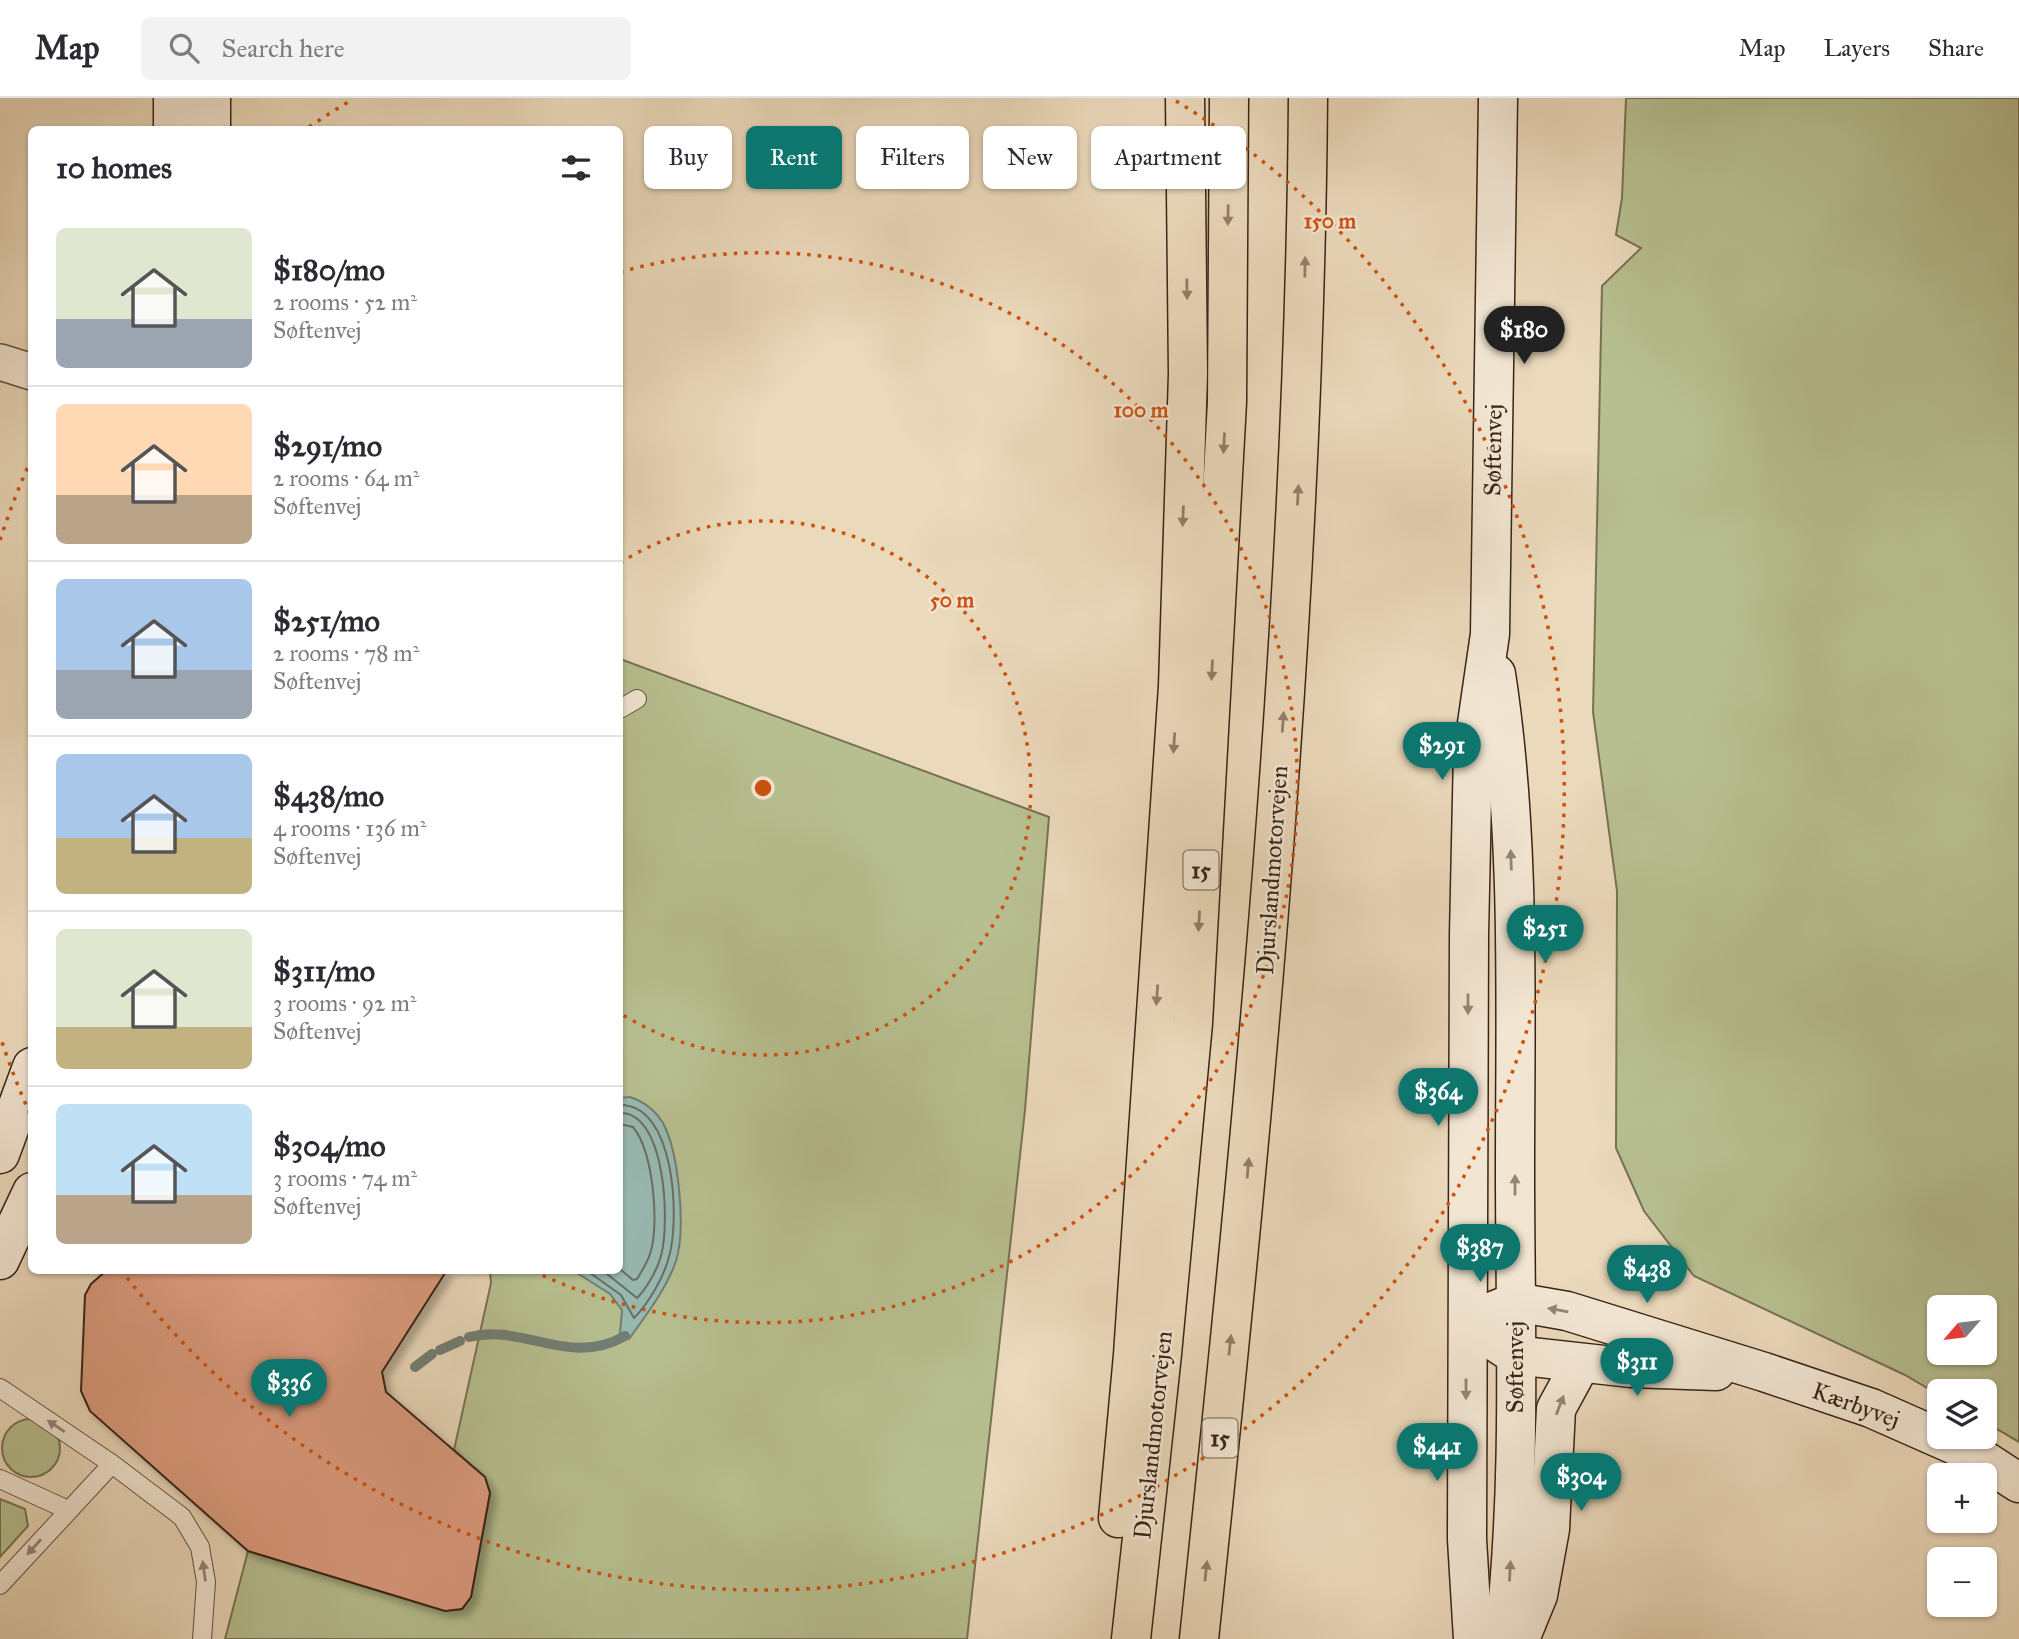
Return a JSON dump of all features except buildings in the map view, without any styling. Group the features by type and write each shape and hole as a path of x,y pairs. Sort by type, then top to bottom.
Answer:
{"highway":[{"path":"1107,1639 1133,1355 1178,686 1188,374 1185,98"},
{"name":"Djurslandmotorvejen","path":"1131,1639 1164,1340 1193,1023 1227,402 1229,98"},
{"name":"Djurslandmotorvejen","path":"1199,1639 1242,1236 1267,946 1302,423 1308,98"},
{"path":"1307,169 1314,98"}],"main road":[{"path":"173,98 173,126"},
{"path":"211,98 211,126"},
{"name":"Søftenvej","path":"1474,1639 1467,1539 1466,1321 1473,751 1490,634 1498,98"},
{"name":"Søftenvej","path":"1490,634 1506,743 1515,954 1515,1467 1504,1639"},
{"path":"0,1154 28,1078"},
{"path":"0,1260 28,1200"},
{"path":"1466,1321 1515,1302"},
{"name":"Kærbyvej","path":"1515,1302 1567,1311 1871,1408 1973,1453 2019,1483"},
{"path":"1466,1321 1515,1355 1631,1368 1763,1372"},
{"path":"1520,1639 1538,1595 1550,1529 1556,1409 1581,1363"}],"street":[{"path":"0,362 28,371"}],"lane":[{"path":"623,707 637,699"},
{"path":"0,1388 112,1464 182,1517 200,1547 206,1582 202,1639"},
{"path":"0,1585 112,1464"},
{"path":"0,1479 68,1510"}],"green space":[{"path":"1626,98 2019,98 2019,1442 1997,1429 1997,1379 1927,1379 1927,1388 1905,1375 1694,1276 1644,1211 1616,1148 1617,891 1593,712 1602,286 1641,248 1616,235 1622,198"},
{"path":"623,660 1049,817 1025,1110 967,1639 225,1639 248,1551 445,1611 462,1609 471,1597 490,1493 485,1477 454,1450 491,1283 490,1274 623,1274"},
{"path":"31,1419 47,1424 55,1432 60,1448 55,1464 47,1472 31,1477 15,1472 7,1464 2,1448 7,1432 15,1424"},
{"path":"0,1499 25,1509 28,1526 0,1557"}],"water":[{"path":"630,1097 645,1104 663,1123 669,1136 677,1171 680,1211 679,1247 672,1272 629,1339 620,1333 622,1310 610,1294 579,1274 623,1274 623,1098"}],"waterway":[{"path":"469,1337 508,1335 565,1347 585,1348 604,1345 625,1336"},
{"path":"440,1350 460,1341"},
{"path":"415,1367 432,1354"}]}
